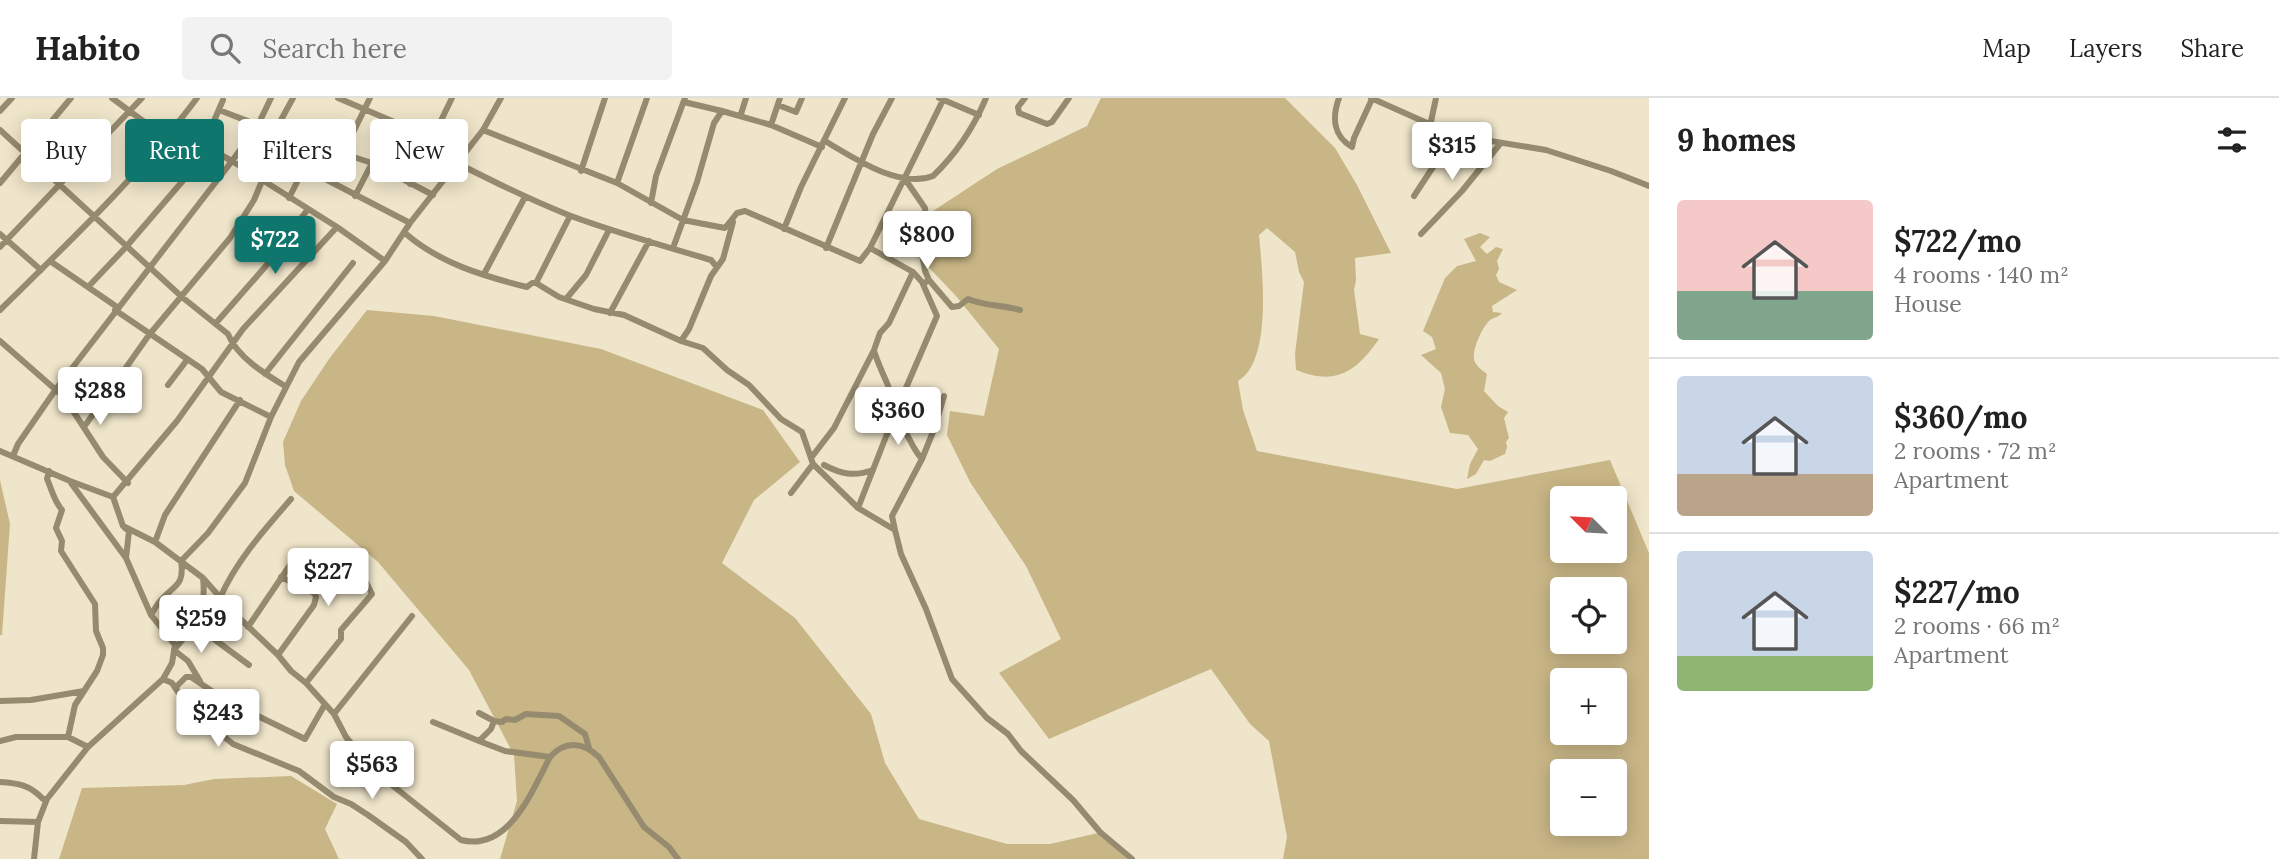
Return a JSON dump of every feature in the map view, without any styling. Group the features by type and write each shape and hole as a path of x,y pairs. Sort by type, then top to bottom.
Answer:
{"street":[{"path":"0,111 12,98"},
{"path":"54,119 71,98"},
{"path":"112,98 139,119"},
{"path":"0,247 142,98"},
{"path":"181,119 197,98"},
{"path":"261,119 271,98"},
{"path":"282,119 293,98"},
{"path":"338,98 388,119"},
{"path":"356,128 370,98"},
{"path":"442,119 452,98"},
{"path":"468,148 483,130 501,98"},
{"path":"581,171 605,98"},
{"path":"617,184 647,98"},
{"path":"741,114 746,98"},
{"path":"771,125 779,102 796,113 802,98"},
{"path":"784,229 801,187 844,100 834,98"},
{"path":"826,248 860,162 892,98"},
{"path":"650,202 656,176 684,100 741,114 824,144 860,162 905,179 918,180 933,176 961,146 986,98"},
{"path":"1025,98 1018,107 1018,113 1047,124 1052,122 1069,98"},
{"path":"1339,98 1335,124 1341,140 1352,147 1371,98 1454,135 1546,150 1649,186"},
{"path":"1430,126 1436,98"},
{"path":"216,119 222,99"},
{"path":"681,341 689,329 716,266 723,259 737,213 745,211 860,261 870,248 905,179 942,99 979,115"},
{"path":"219,110 242,119"},
{"path":"673,248 714,123 722,111"},
{"path":"0,130 21,149"},
{"path":"483,130 617,184 683,220 725,228 734,219"},
{"path":"1414,196 1454,135"},
{"path":"1421,234 1462,191 1500,144"},
{"path":"13,456 18,444 56,389 238,153"},
{"path":"224,156 238,165"},
{"path":"0,183 21,159"},
{"path":"355,196 370,167"},
{"path":"468,168 570,216 710,260 716,266"},
{"path":"858,508 937,316 926,282 920,241 926,222 925,208 905,179"},
{"path":"57,182 182,297 229,334 232,343 265,374 285,386"},
{"path":"0,310 126,182"},
{"path":"89,286 127,247 178,182"},
{"path":"84,427 149,335 230,238 254,200 262,182"},
{"path":"264,182 337,227 385,261"},
{"path":"289,198 297,182"},
{"path":"330,182 410,223"},
{"path":"406,182 433,195"},
{"path":"181,561 208,533 245,483 271,417 299,362 385,261 410,223 444,182"},
{"path":"484,274 525,197"},
{"path":"216,323 265,267 308,209"},
{"path":"536,283 570,216"},
{"path":"113,497 128,483 232,343 337,227"},
{"path":"566,299 586,275 609,230"},
{"path":"405,233 415,243 446,261 527,287 536,283 559,298 634,318 681,341 703,348 727,370 749,385 781,419 802,432 812,459 858,508 895,530"},
{"path":"0,234 41,270"},
{"path":"610,313 649,241"},
{"path":"870,248 913,272 952,307 959,306 968,299 979,304 1003,305 1020,310"},
{"path":"50,261 89,286 149,335 202,369 221,392 271,417"},
{"path":"265,374 353,263"},
{"path":"790,494 834,428 913,272"},
{"path":"0,341 56,389 103,457 128,483"},
{"path":"874,350 882,377 889,386 895,413 922,460"},
{"path":"168,385 187,360"},
{"path":"944,396 922,460 892,516 901,554 926,609 952,679 987,718 1009,734 1021,751 1073,800 1100,832 1132,859"},
{"path":"155,542 166,515 240,400"},
{"path":"0,450 113,497"},
{"path":"812,459 838,473 858,475 873,470"},
{"path":"824,466 827,478"},
{"path":"49,471 47,479 55,501 62,510 56,528 61,537 61,551 95,604 96,631 103,648 101,662 72,713 68,737"},
{"path":"34,859 37,822 47,799 88,747 163,678 172,663 175,645 151,615 126,558 70,481"},
{"path":"113,497 123,526 129,531 126,558"},
{"path":"220,598 225,584 267,526 291,499"},
{"path":"123,526 155,542 203,579 334,714 346,737 373,770 461,840 471,843 490,839 517,817 556,749 574,745 589,748"},
{"path":"151,615 160,601 178,586 183,568 181,561"},
{"path":"248,626 292,562"},
{"path":"306,683 341,639 341,630 372,594 352,566"},
{"path":"278,655 314,605 316,597 314,593 281,577"},
{"path":"174,650 195,625 205,605 203,579"},
{"path":"334,714 412,616"},
{"path":"195,625 217,644 249,665"},
{"path":"174,650 188,661 201,682"},
{"path":"175,688 187,677 201,682 225,700 305,739 324,706"},
{"path":"163,678 172,683 191,710 233,744 299,771 334,797 368,815 405,842 422,859"},
{"path":"0,701 31,700 84,691"},
{"path":"480,713 494,721 502,722 506,719 515,720 526,714 559,716 585,734 589,748 608,770 644,827 670,847 678,859"},
{"path":"479,741 491,729 494,721"},
{"path":"433,722 505,751 550,757"},
{"path":"0,741 16,737 68,737 88,747"},
{"path":"0,782 20,783 47,799"},
{"path":"0,821 37,822"}],"shaded area":[{"path":"1101,98 1285,98 1335,148 1391,253 1355,258 1354,290 1360,334 1379,339 1362,360 1344,373 1323,377 1296,370 1295,354 1304,282 1295,252 1267,228 1259,235 1263,291 1261,335 1249,370 1238,381 1243,410 1257,451 1457,489 1610,460 1621,486 1550,486 1550,564 1628,564 1628,503 1649,553 1649,859 1283,859 1287,837 1269,741 1250,724 1211,669 1049,739 999,673 1061,639 1026,566 970,482 947,435 950,411 984,416 999,349 956,296 917,255 933,211 997,169 1087,126"},
{"path":"1480,233 1490,237 1480,247 1487,254 1496,247 1503,249 1497,261 1499,269 1496,275 1499,282 1517,290 1492,306 1493,312 1502,313 1486,324 1474,353 1476,364 1487,374 1484,391 1508,412 1504,418 1509,438 1507,447 1505,454 1490,461 1484,460 1476,474 1467,479 1470,464 1478,449 1468,435 1450,433 1441,407 1445,389 1441,373 1421,355 1436,349 1432,337 1423,331 1445,278 1457,266 1476,261 1464,239"},
{"path":"367,310 434,316 601,349 763,410 800,462 754,500 722,563 795,618 871,714 885,763 919,819 1007,844 1050,844 1098,833 1127,859 500,859 517,801 514,755 469,670 378,562 294,491 285,465 283,442 301,401"},
{"path":"0,480 10,524 2,635 0,635"},
{"path":"291,776 337,804 325,829 339,859 59,859 82,788 184,785 214,779"}]}
